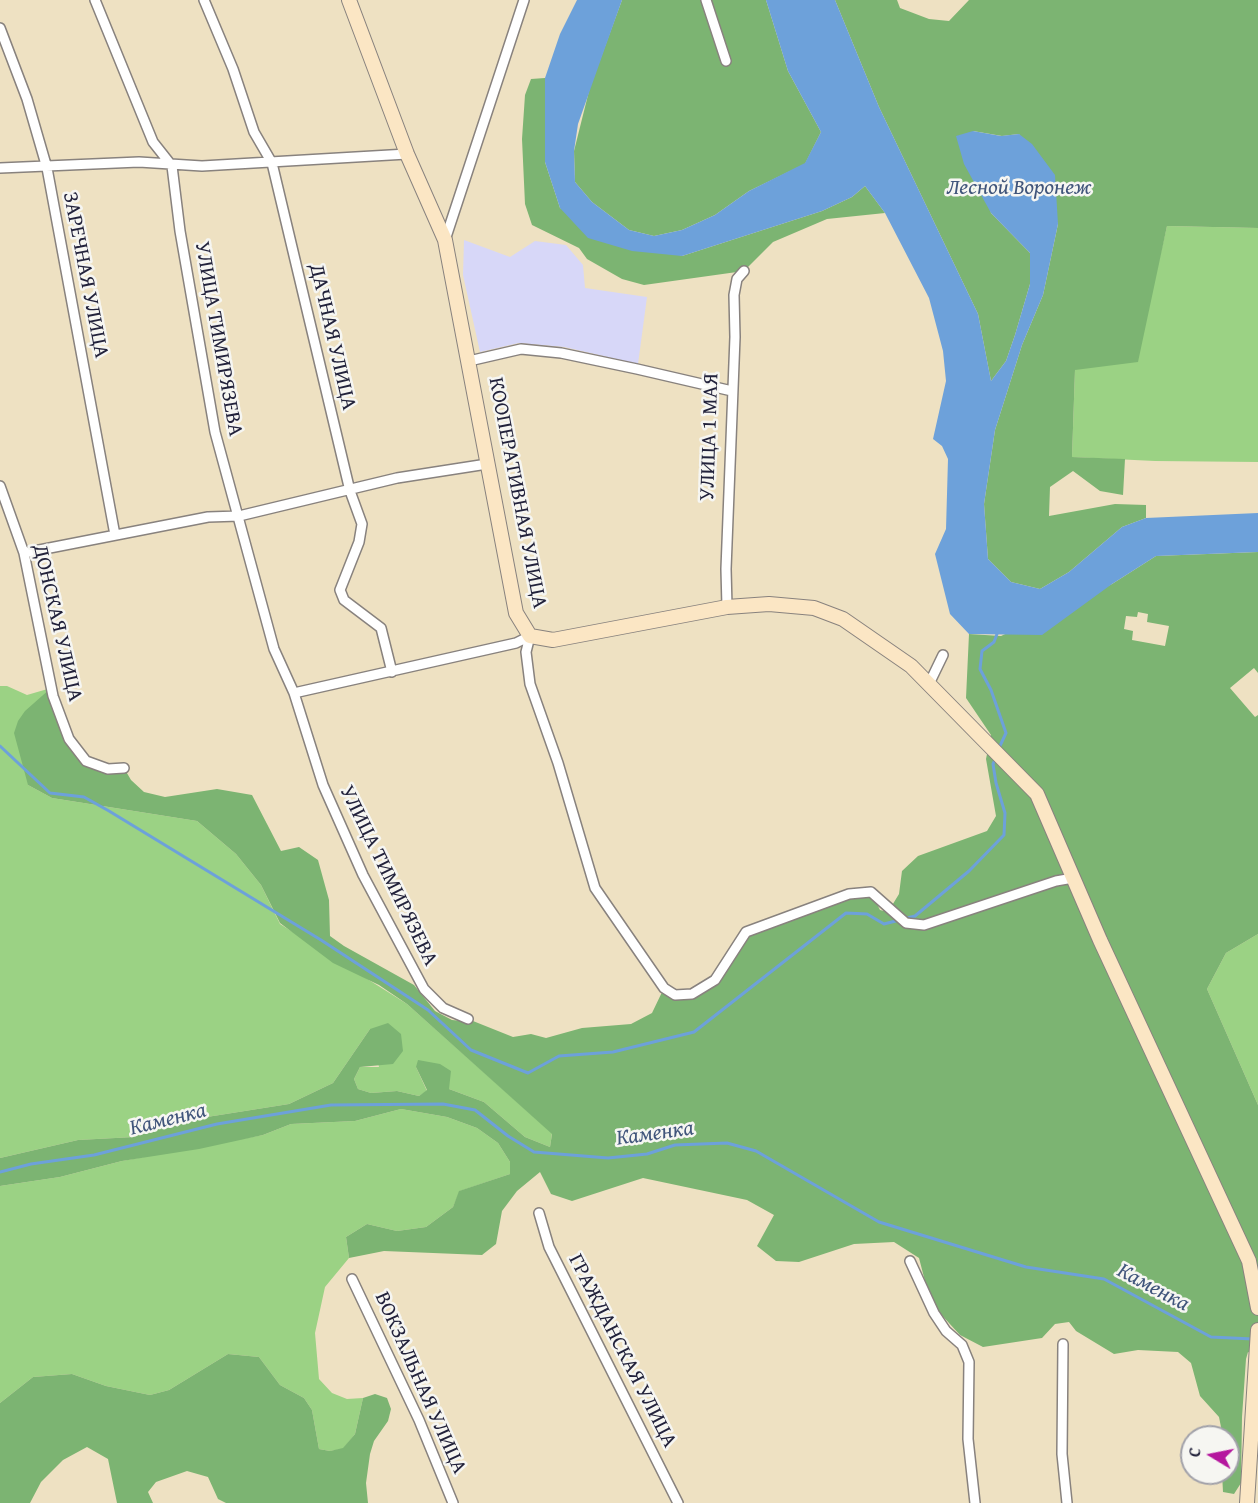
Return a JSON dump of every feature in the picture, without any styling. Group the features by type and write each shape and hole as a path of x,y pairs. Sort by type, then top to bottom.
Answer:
{"street":[{"path":"95,0 153,142 172,166"},
{"name":"ДАЧНАЯ УЛИЦА","path":"204,0 233,69 254,132 272,163 350,491 362,524 359,542 340,590 344,600 381,628 392,672"},
{"name":"КООПЕРАТИВНАЯ УЛИЦА","path":"349,0 407,154 445,240 516,613 530,636 526,652 530,684 558,763 595,888 664,988 675,995 692,994 715,980 746,932 849,894 871,892 906,923 924,925 1056,881 1073,878"},
{"path":"445,240 524,0"},
{"path":"706,0 726,61"},
{"name":"ЗАРЕЧНАЯ УЛИЦА","path":"0,28 27,99 47,168 115,535"},
{"path":"0,168 47,168 139,162 172,166 272,163 407,154"},
{"name":"УЛИЦА ТИМИРЯЗЕВА","path":"172,166 180,231 215,432 274,649 294,693 323,785 363,875 424,989 443,1008 468,1019"},
{"name":"УЛИЦА 1 МАЯ","path":"727,607 726,569 734,296 737,279 744,271"},
{"path":"469,361 522,349 604,362 732,392"},
{"path":"24,553 208,517 239,516 397,478 487,464"},
{"name":"ДОНСКАЯ УЛИЦА","path":"0,486 24,553 53,696 69,739 86,760 108,769 124,768"},
{"path":"294,693 516,643 530,636 552,640 727,607 769,604 814,608 843,619 866,632 911,666 1037,794 1073,878 1249,1261 1258,1308"},
{"path":"929,684 943,655"},
{"name":"ГРАЖДАНСКАЯ УЛИЦА","path":"539,1213 549,1246 678,1503"},
{"path":"910,1261 928,1304 946,1331 962,1345 969,1362 968,1439 975,1503"},
{"name":"ВОКЗАЛЬНАЯ УЛИЦА","path":"352,1278 419,1420 453,1503"},
{"path":"1247,1503 1254,1464 1258,1330"},
{"path":"1063,1344 1062,1454 1067,1503"}],"shaded area":[{"path":"464,240 510,257 535,241 566,245 583,265 585,288 647,297 638,364 564,347 519,343 480,352 463,275"}],"green space":[{"path":"622,0 766,0 788,71 821,132 805,164 749,191 715,215 682,230 654,236 629,230 592,202 575,182 574,151 590,87"},
{"path":"835,0 897,0 900,8 929,19 949,21 969,0 1258,0 1258,228 1167,226 1138,362 1075,370 1072,457 1125,459 1123,495 1100,491 1073,471 1050,487 1049,516 1115,504 1146,505 1146,518 1122,527 1069,572 1040,589 1011,582 988,559 984,504 995,430 1022,345 1043,295 1058,224 1019,134 1002,136 973,131 991,213 1030,253 1030,284 1015,335 1006,361 991,381 978,314 879,107"},
{"path":"545,78 545,162 560,208 682,256 822,211 852,197 865,186 885,213 827,219 773,242 744,271 644,285 622,279 587,259 579,248 532,225 525,204 522,139 525,95 531,79"},
{"path":"1167,226 1258,228 1258,462 1072,457 1075,370 1153,286"},
{"path":"1258,552 1258,673 1254,668 1230,688 1255,717 1258,715 1258,934 1226,953 1207,989 1258,1105 1258,1356 1248,1352 1246,1359 1240,1485 1240,1425 1221,1425 1219,1417 1200,1396 1191,1363 1178,1352 1138,1350 1114,1354 1076,1331 1069,1322 1055,1324 1042,1338 983,1347 960,1335 938,1311 926,1285 919,1258 894,1242 854,1244 799,1262 776,1261 757,1246 774,1215 747,1200 643,1178 572,1201 551,1194 540,1172 517,1191 502,1211 496,1244 482,1255 384,1251 349,1258 346,1237 367,1224 397,1231 426,1227 453,1207 459,1191 510,1174 510,1162 498,1143 477,1128 447,1117 401,1109 355,1121 291,1124 263,1135 199,1149 122,1161 60,1177 0,1186 0,1158 78,1140 134,1137 169,1123 289,1104 333,1083 370,1029 388,1023 401,1034 403,1051 393,1064 360,1067 354,1079 358,1089 371,1093 397,1091 419,1096 427,1090 416,1067 418,1060 440,1064 451,1071 449,1089 484,1102 525,1137 550,1147 552,1134 407,1004 379,985 333,963 280,923 261,885 236,854 197,821 52,798 28,785 14,733 25,711 51,688 69,739 86,760 124,768 131,780 144,792 165,797 217,789 252,795 281,851 299,847 318,860 329,900 330,936 414,985 435,1011 452,1020 468,1019 513,1037 531,1034 546,1038 582,1028 631,1024 652,1013 664,988 675,995 705,987 746,932 871,892 880,910 888,912 899,894 902,871 918,856 987,831 996,816 986,759 991,735 966,698 969,634 1001,636 1112,584 1156,556","holes":["1138,612 1148,614 1147,622 1169,626 1165,646 1132,640 1133,631 1124,629 1126,616 1137,617"]},
{"path":"0,686 7,686 27,695 51,688 28,785 52,798 197,821 236,854 261,885 280,924 407,1004 552,1133 550,1147 525,1137 484,1102 449,1089 449,1081 416,1067 427,1091 419,1096 397,1091 371,1093 358,1089 354,1079 360,1067 379,1067 370,1029 333,1083 289,1104 169,1123 134,1137 78,1140 0,1158"},
{"path":"1258,934 1258,1105 1207,989 1226,953"},
{"path":"401,1109 447,1117 477,1128 498,1143 510,1162 510,1174 460,1191 453,1207 426,1227 397,1231 367,1224 346,1237 349,1258 325,1287 315,1333 319,1379 332,1393 347,1399 363,1398 355,1434 343,1449 330,1451 319,1449 312,1410 304,1398 280,1385 259,1357 228,1354 169,1390 150,1395 106,1386 72,1374 33,1377 0,1403 0,1186 60,1177 122,1161 263,1135 291,1124 355,1121"},
{"path":"228,1354 259,1357 280,1385 304,1398 312,1410 319,1449 330,1451 343,1448 355,1434 363,1398 375,1394 387,1398 391,1409 388,1421 374,1441 370,1454 366,1483 368,1503 226,1503 218,1499 208,1477 187,1471 156,1482 148,1492 153,1503 117,1503 108,1459 87,1447 63,1460 41,1482 30,1503 0,1503 0,1403 33,1377 72,1374 106,1386 150,1395 169,1390"},
{"path":"1223,1485 1240,1485 1234,1494 1223,1492"}],"water":[{"name":"Лесной Воронеж","path":"577,0 622,0 578,124 574,151 575,182 592,202 629,230 654,236 682,230 715,215 749,191 805,163 821,132 788,71 766,0 835,0 879,107 978,314 991,381 1006,361 1015,335 1030,284 1030,253 991,213 964,164 956,136 973,131 1001,136 1019,134 1032,144 1055,175 1058,224 1043,295 1022,345 995,430 984,504 988,559 1011,582 1040,589 1069,572 1122,527 1146,518 1258,513 1258,552 1156,556 1112,584 1042,635 969,634 950,614 935,554 946,529 948,459 942,446 933,439 946,381 943,351 929,298 885,213 865,186 852,197 822,211 682,256 632,251 588,238 560,208 545,162 545,78 560,34"}],"waterway":[{"path":"997,634 994,642 982,651 980,669 991,690 1006,733 999,748"},
{"path":"0,746 50,793 84,797 109,811 321,940 428,1010 471,1050 528,1073 559,1056 613,1052 694,1032 846,913 867,914 884,924 915,916 969,871 1004,835 1005,813 993,764 996,757"},
{"name":"Каменка","path":"0,1172 31,1164 94,1155 217,1124 331,1105 443,1104 475,1110 508,1136 534,1152 608,1158 647,1154 675,1145 727,1143 756,1151 879,1222 1026,1267 1104,1279 1211,1337 1253,1339"}]}
